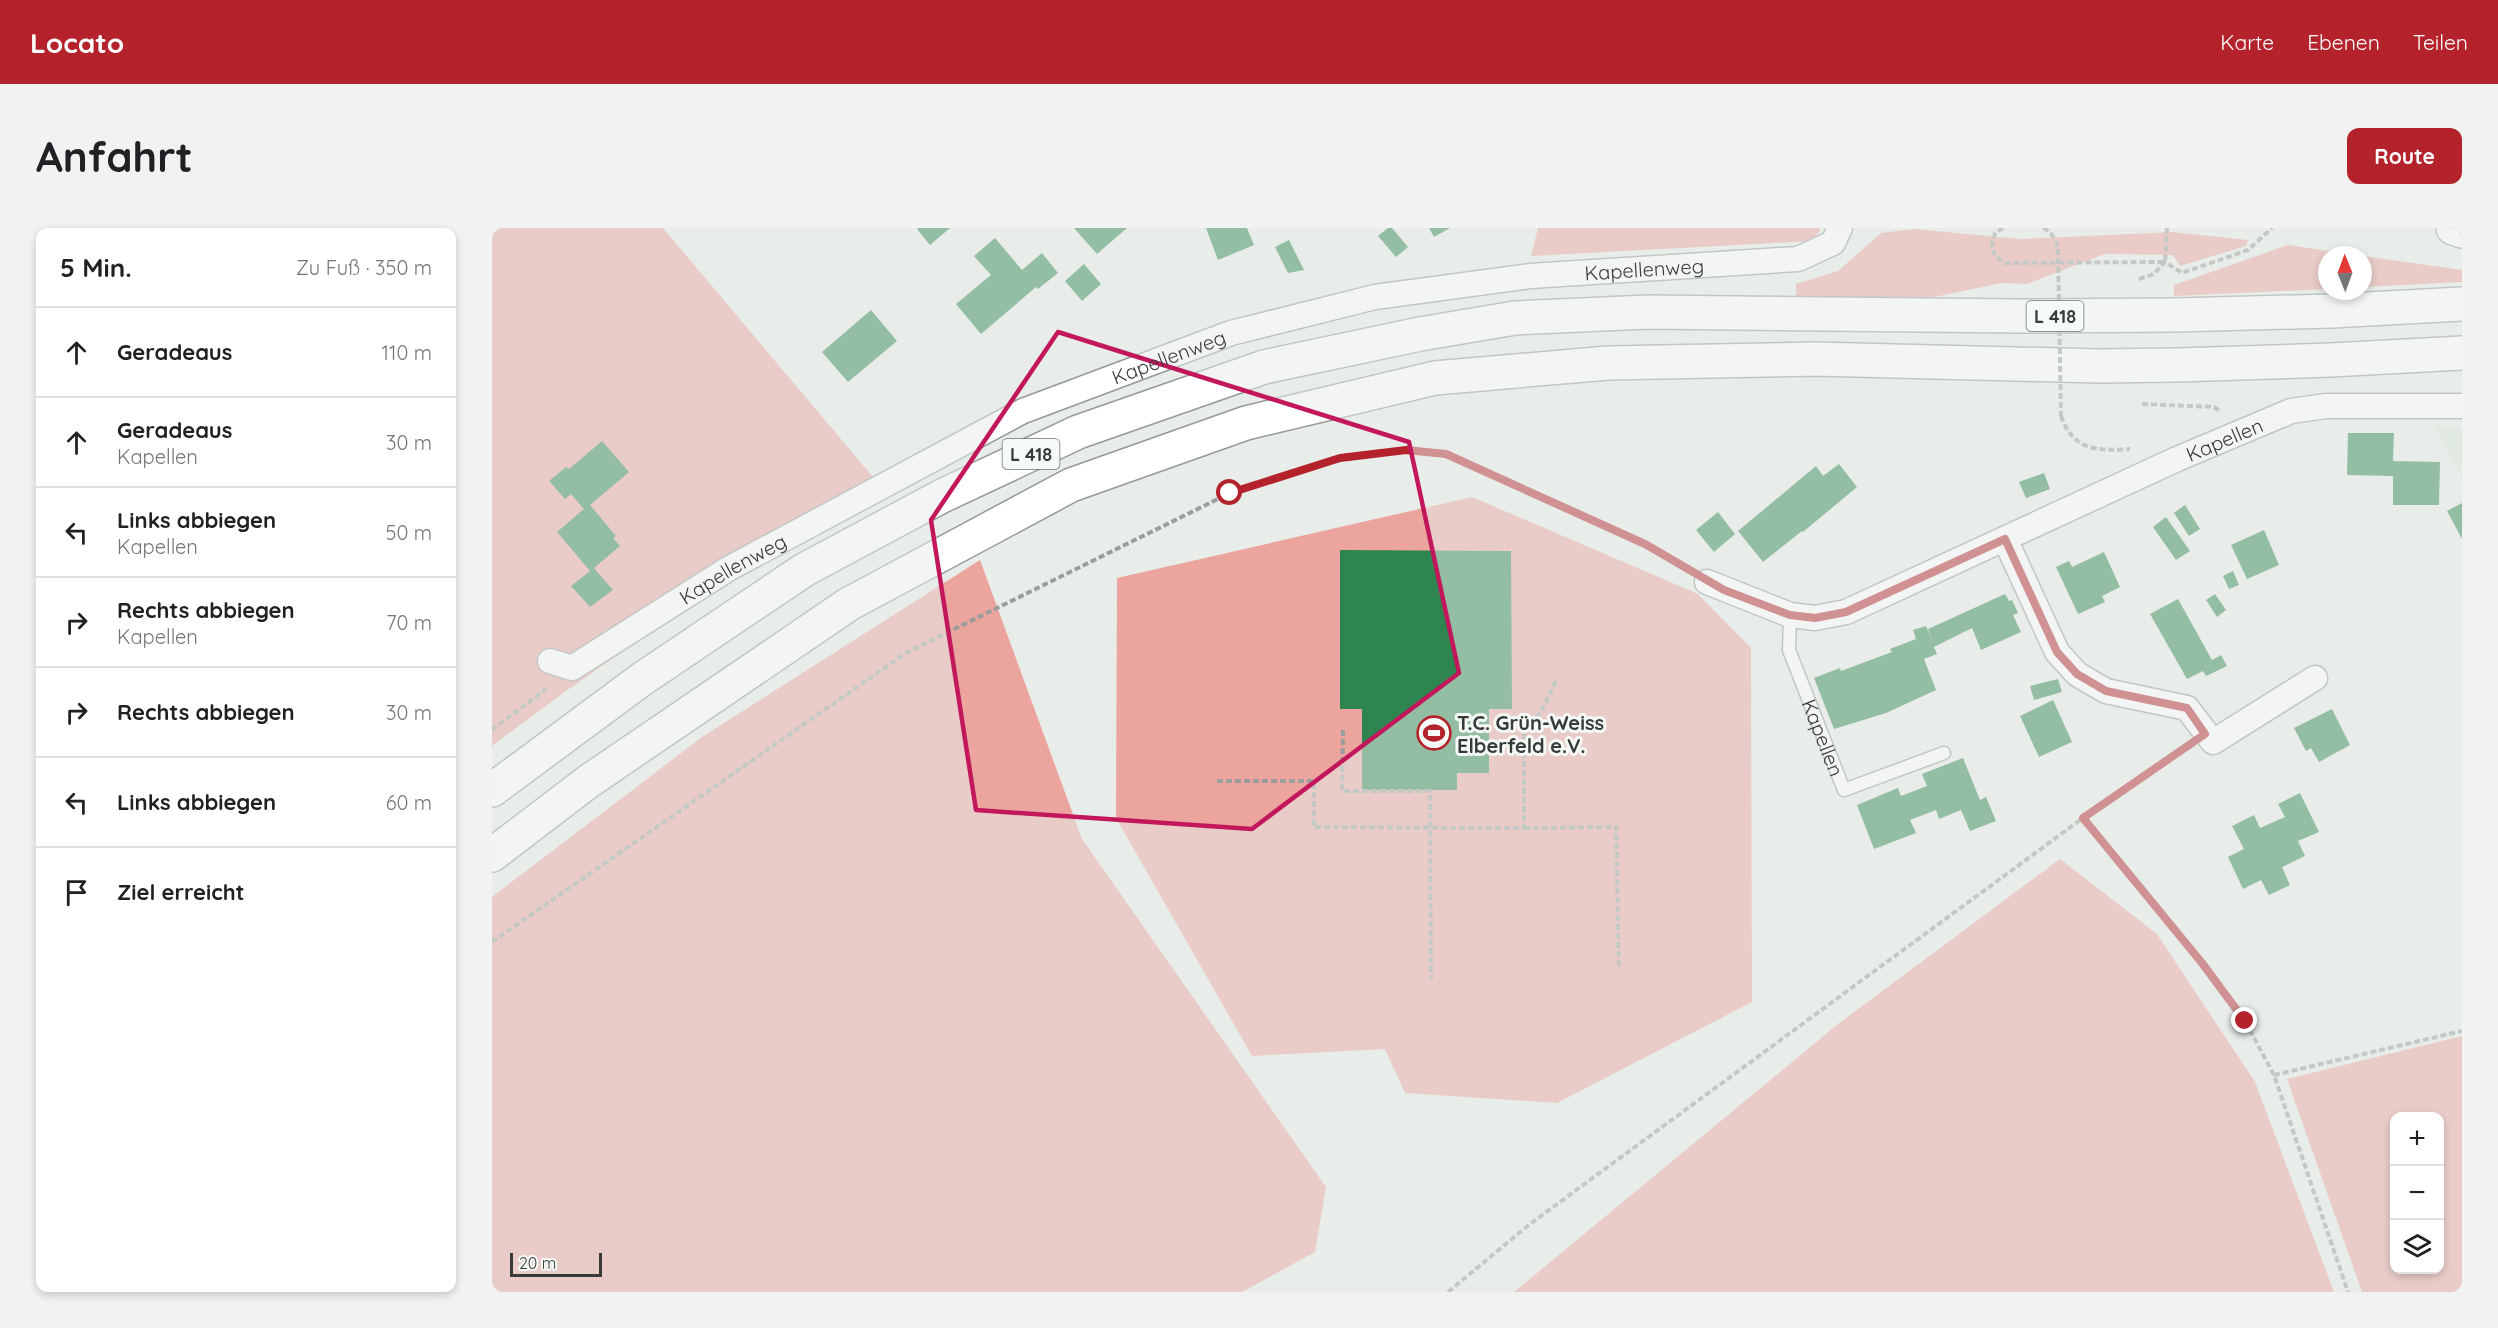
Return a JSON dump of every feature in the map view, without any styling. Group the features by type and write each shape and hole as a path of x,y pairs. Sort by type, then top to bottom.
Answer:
{"main road":[{"path":"2453,228 2462,231"},
{"name":"L 418","path":"492,790 642,679 804,570 942,496 1078,432 1264,367 1420,333 1515,318 1648,312 2018,316 2175,315 2462,304"},
{"name":"L 418","path":"492,855 589,781 849,604 1071,485 1246,423 1435,378 1608,363 1815,359 2088,366 2177,365 2462,353"}],"street":[{"name":"Kapellenweg","path":"550,661 572,668 728,569 1023,411 1231,333 1376,297 1530,276 1798,259 1833,243 1840,228"},
{"name":"Kapellen","path":"1707,582 1790,615 1815,618 1846,612 2207,445 2291,411 2326,406 2462,406"},
{"path":"2005,539 2057,652 2077,674 2106,691 2187,708 2213,742 2315,678"}],"lane":[{"name":"Kapellen","path":"1790,615 1789,650 1844,790 1944,753"}],"path":[{"path":"2003,228 1995,233 1992,245 1995,256 2005,263 2165,262 2181,273 2248,250 2272,228"},
{"path":"2043,228 2049,231 2058,249 2061,416 2065,427 2074,440 2092,449 2132,449"},
{"path":"2139,279 2154,274 2165,262 2167,228"},
{"path":"2142,404 2214,407"},
{"path":"492,942 906,653 1230,493 1340,458 1406,450 1446,454 1645,544 1707,582"},
{"path":"1524,828 1524,731 1541,712 1557,679"},
{"path":"492,730 524,707"},
{"path":"1342,730 1342,791 1430,791 1431,979"},
{"path":"1448,1292 1530,1224 2083,818 2205,734"},
{"path":"1217,781 1314,781 1314,826 1616,827 1618,968"},
{"path":"2083,818 2202,963 2245,1021 2274,1075 2348,1292"},
{"path":"2274,1075 2462,1031"}],"highlighted area":[{"path":"1058,332 1409,442 1459,673 1252,829 976,810 931,520"}],"shaded area":[{"path":"492,228 663,228 873,477 566,691 492,746"},
{"path":"1538,228 1820,228 1820,230 1813,241 1531,256"},
{"path":"1915,229 2019,239 2173,232 2248,240 2246,246 2180,266 2173,255 2105,254 2027,284 2001,283 1935,297 1796,297 1796,284 1838,271 1881,233"},
{"path":"2288,245 2318,249 2318,289 2174,296 2174,285"},
{"path":"2372,257 2462,270 2462,282 2372,287"},
{"path":"2434,426 2462,428 2462,477"},
{"name":"T.C. Grün-Weiss Elberfeld e.V.","path":"1472,497 1698,594 1751,648 1752,1002 1557,1103 1405,1093 1385,1049 1252,1056 1116,818 1117,578"},
{"path":"980,560 1082,839 1326,1187 1315,1252 1242,1292 492,1292 492,897 702,737"},
{"path":"2060,859 2157,934 2255,1082 2334,1292 1514,1292 1838,1024"},
{"path":"2462,1036 2462,1292 2362,1292 2287,1079"}],"building":[{"path":"918,228 950,228 930,245"},
{"path":"1074,228 1127,228 1097,254"},
{"path":"1206,228 1247,228 1254,245 1218,260"},
{"path":"1388,228 1392,228 1408,247 1396,257 1378,236"},
{"path":"1429,228 1450,228 1434,237"},
{"path":"995,238 1022,270 1042,253 1058,273 1038,289 1036,287 981,334 956,304 991,275 974,256"},
{"path":"1289,240 1304,270 1288,273 1275,247"},
{"path":"1084,264 1101,284 1082,301 1065,281"},
{"path":"871,310 897,341 848,382 822,352"},
{"path":"2348,433 2394,433 2393,461 2440,462 2439,505 2393,505 2393,476 2347,475"},
{"path":"602,441 629,472 590,505 616,536 613,538 620,546 594,568 613,590 590,607 571,586 590,571 557,532 584,509 571,494 565,499 549,481 566,467 569,469"},
{"path":"1839,464 1857,487 1763,562 1738,531 1816,466 1823,476"},
{"path":"2044,473 2050,489 2026,498 2019,482"},
{"path":"2462,503 2462,539 2447,511"},
{"path":"2185,505 2200,529 2189,536 2174,513"},
{"path":"1718,512 1735,534 1714,552 1696,530"},
{"path":"2166,517 2190,551 2176,560 2153,527"},
{"path":"2264,530 2279,565 2247,579 2231,545"},
{"path":"1340,550 1511,551 1512,709 1489,709 1489,773 1457,773 1457,790 1362,790 1362,709 1340,709"},
{"path":"2104,552 2120,587 2102,596 2105,602 2078,614 2056,567 2069,561 2072,567"},
{"path":"2233,571 2239,585 2229,589 2223,576"},
{"path":"2005,594 2009,601 2012,600 2018,613 2013,615 2021,632 1981,650 1972,628 1934,647 1937,654 1924,659 1936,690 1886,713 1834,729 1814,678 1840,668 1841,671 1892,652 1890,649 1916,639 1913,630 1926,626 1933,642 1928,629"},
{"path":"2215,594 2226,610 2217,617 2206,600"},
{"path":"2178,599 2212,660 2221,655 2227,666 2206,676 2203,671 2187,679 2150,614"},
{"path":"2058,679 2062,692 2034,700 2030,686"},
{"path":"2053,700 2072,742 2039,757 2020,716"},
{"path":"2332,709 2350,745 2319,762 2311,748 2306,751 2294,728"},
{"path":"1963,758 1980,800 1986,797 1996,821 1970,831 1961,810 1939,819 1936,810 1910,820 1916,833 1874,849 1857,805 1898,788 1901,796 1927,786 1922,774"},
{"path":"2300,793 2319,832 2298,841 2305,856 2282,867 2290,885 2269,895 2261,880 2243,889 2228,857 2244,849 2232,826 2254,815 2260,828 2285,817 2278,804"}],"place":[{"name":"T.C. Grün-Weiss Elberfeld e.V.","path":"1434,733"}],"route":[{"path":"1230,493 1340,458 1406,450 1446,454 1645,544 1724,590 1790,615 1815,618 1846,612 2005,539 2057,652 2077,674 2106,691 2187,708 2205,734 2083,818 2202,963 2245,1021"}]}
